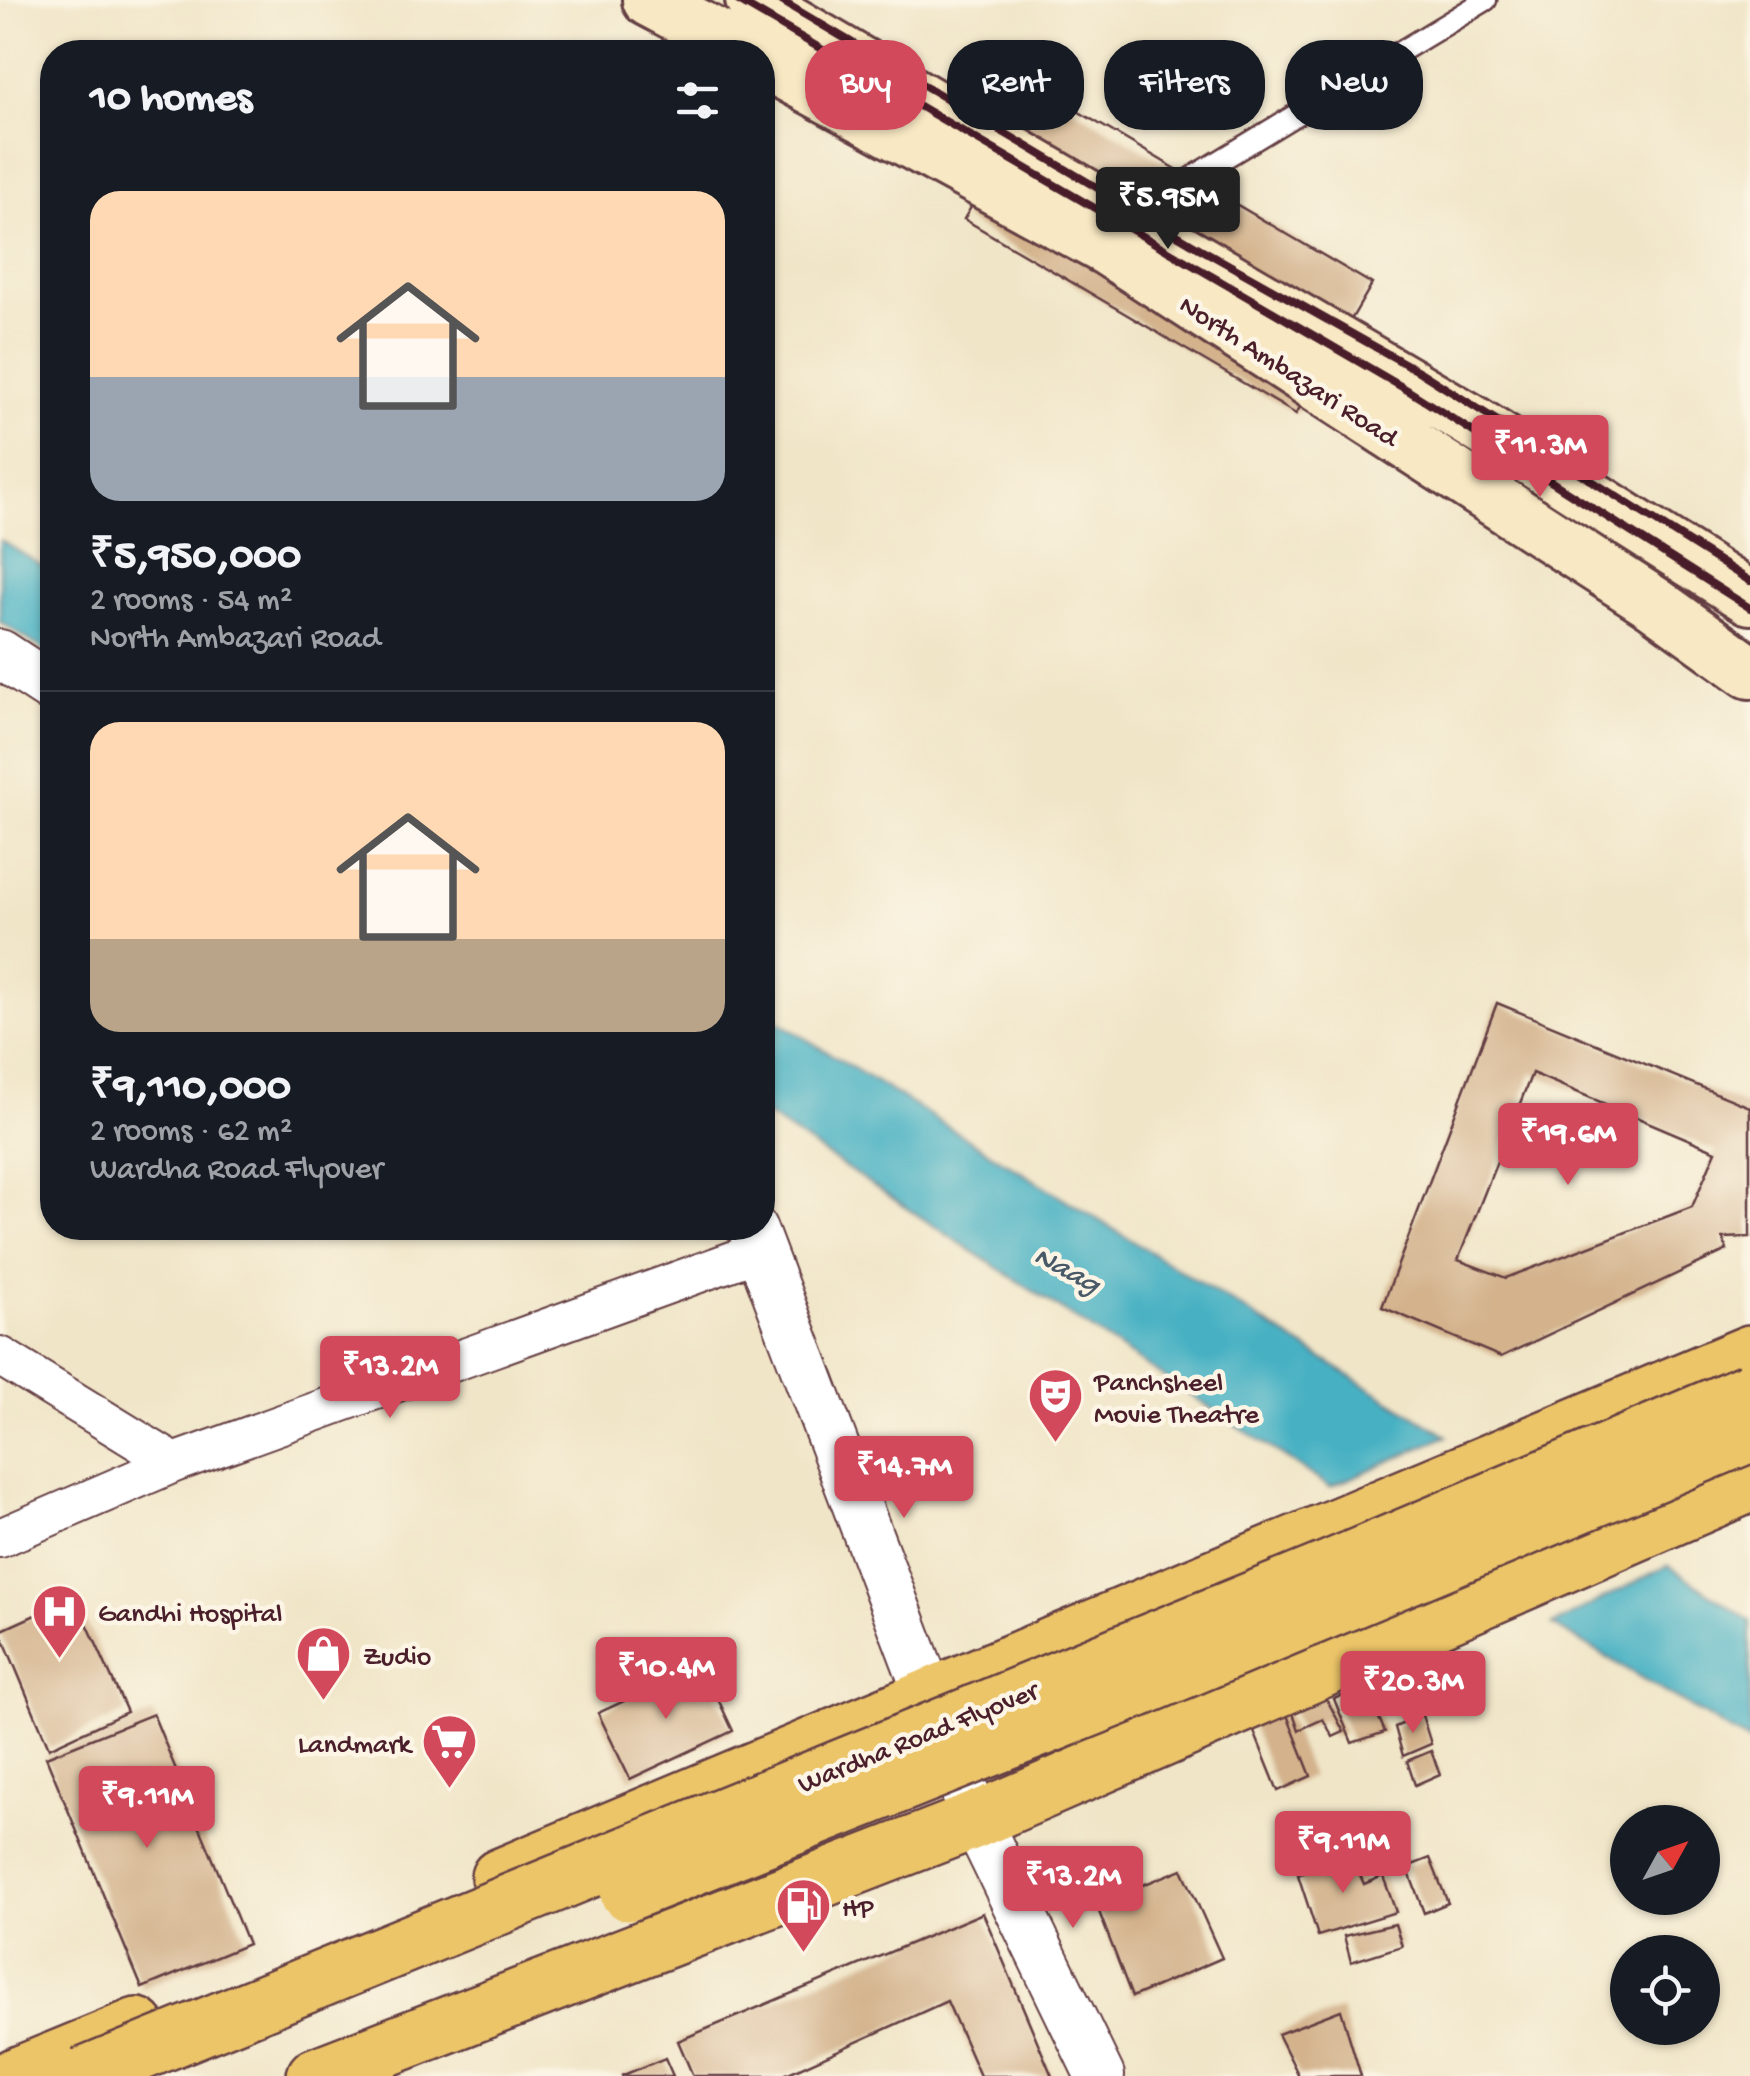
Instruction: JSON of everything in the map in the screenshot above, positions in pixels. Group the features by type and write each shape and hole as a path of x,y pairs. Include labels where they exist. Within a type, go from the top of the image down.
{"main road":[{"path":"649,0 724,40"},
{"name":"North Ambazari Road","path":"752,0 1591,494 1750,598"},
{"name":"North Ambazari Road","path":"775,67 1107,249 1654,603 1750,672"},
{"path":"1562,547 1591,494"},
{"path":"15,2076 1750,1354"},
{"name":"Wardha Road Flyover","path":"83,2076 1308,1578 1750,1391"},
{"name":"Wardha Road Flyover","path":"165,2076 1137,1690 1750,1434"},
{"path":"315,2076 976,1820 1750,1484"}],"street":[{"path":"0,654 40,680"},
{"path":"0,1538 174,1463 753,1240"},
{"path":"756,1240 976,1820 1100,2076"},
{"path":"0,1356 174,1463"}],"lane":[{"path":"1129,222 1198,174 1486,0"}],"water":[{"path":"0,540 40,565 40,647 0,622"},
{"name":"Naag","path":"775,1019 1447,1436 1330,1487 775,1121"},
{"path":"1668,1565 1750,1621 1750,1743 1553,1625"}],"building":[{"path":"1084,115 1372,284 1296,414 964,219 1016,130 1084,130"},
{"path":"1497,1003 1750,1107 1750,1237 1723,1238 1727,1250 1501,1357 1382,1307","holes":["1532,1073 1716,1151 1692,1207 1506,1278 1458,1260"]},
{"path":"75,1597 127,1712 49,1748 0,1631"},
{"path":"702,1665 733,1731 630,1779 598,1713"},
{"path":"1365,1686 1385,1732 1352,1743 1334,1699"},
{"path":"1325,1696 1344,1732 1333,1737 1323,1719 1299,1730 1292,1710"},
{"path":"1285,1710 1311,1776 1278,1791 1251,1724"},
{"path":"153,1714 248,1944 142,1988 46,1757"},
{"path":"1422,1715 1431,1744 1403,1756 1395,1727"},
{"path":"1431,1751 1440,1774 1415,1785 1407,1761"},
{"path":"1350,1852 1364,1884 1383,1876 1396,1912 1318,1936 1298,1875"},
{"path":"1430,1858 1448,1903 1424,1913 1407,1867"},
{"path":"1182,1869 1222,1958 1132,1997 1096,1904"},
{"path":"983,1913 1052,2076 980,2076 947,2001 782,2076 693,2076 678,2041"},
{"path":"1395,1924 1402,1946 1351,1962 1344,1936"},
{"path":"1341,2010 1361,2076 1299,2076 1278,2034"},
{"path":"665,2058 673,2076 621,2076"}],"railway":[{"path":"737,0 1409,391 1750,608"},
{"path":"780,0 1199,248 1420,372 1750,581"}],"place":[{"name":"Panchsheel Movie Theatre","path":"1055,1445"},
{"name":"Gandhi Hospital","path":"59,1660"},
{"name":"Zudio","path":"324,1703"},
{"name":"Landmark","path":"450,1791"},
{"name":"HP","path":"803,1955"}]}
